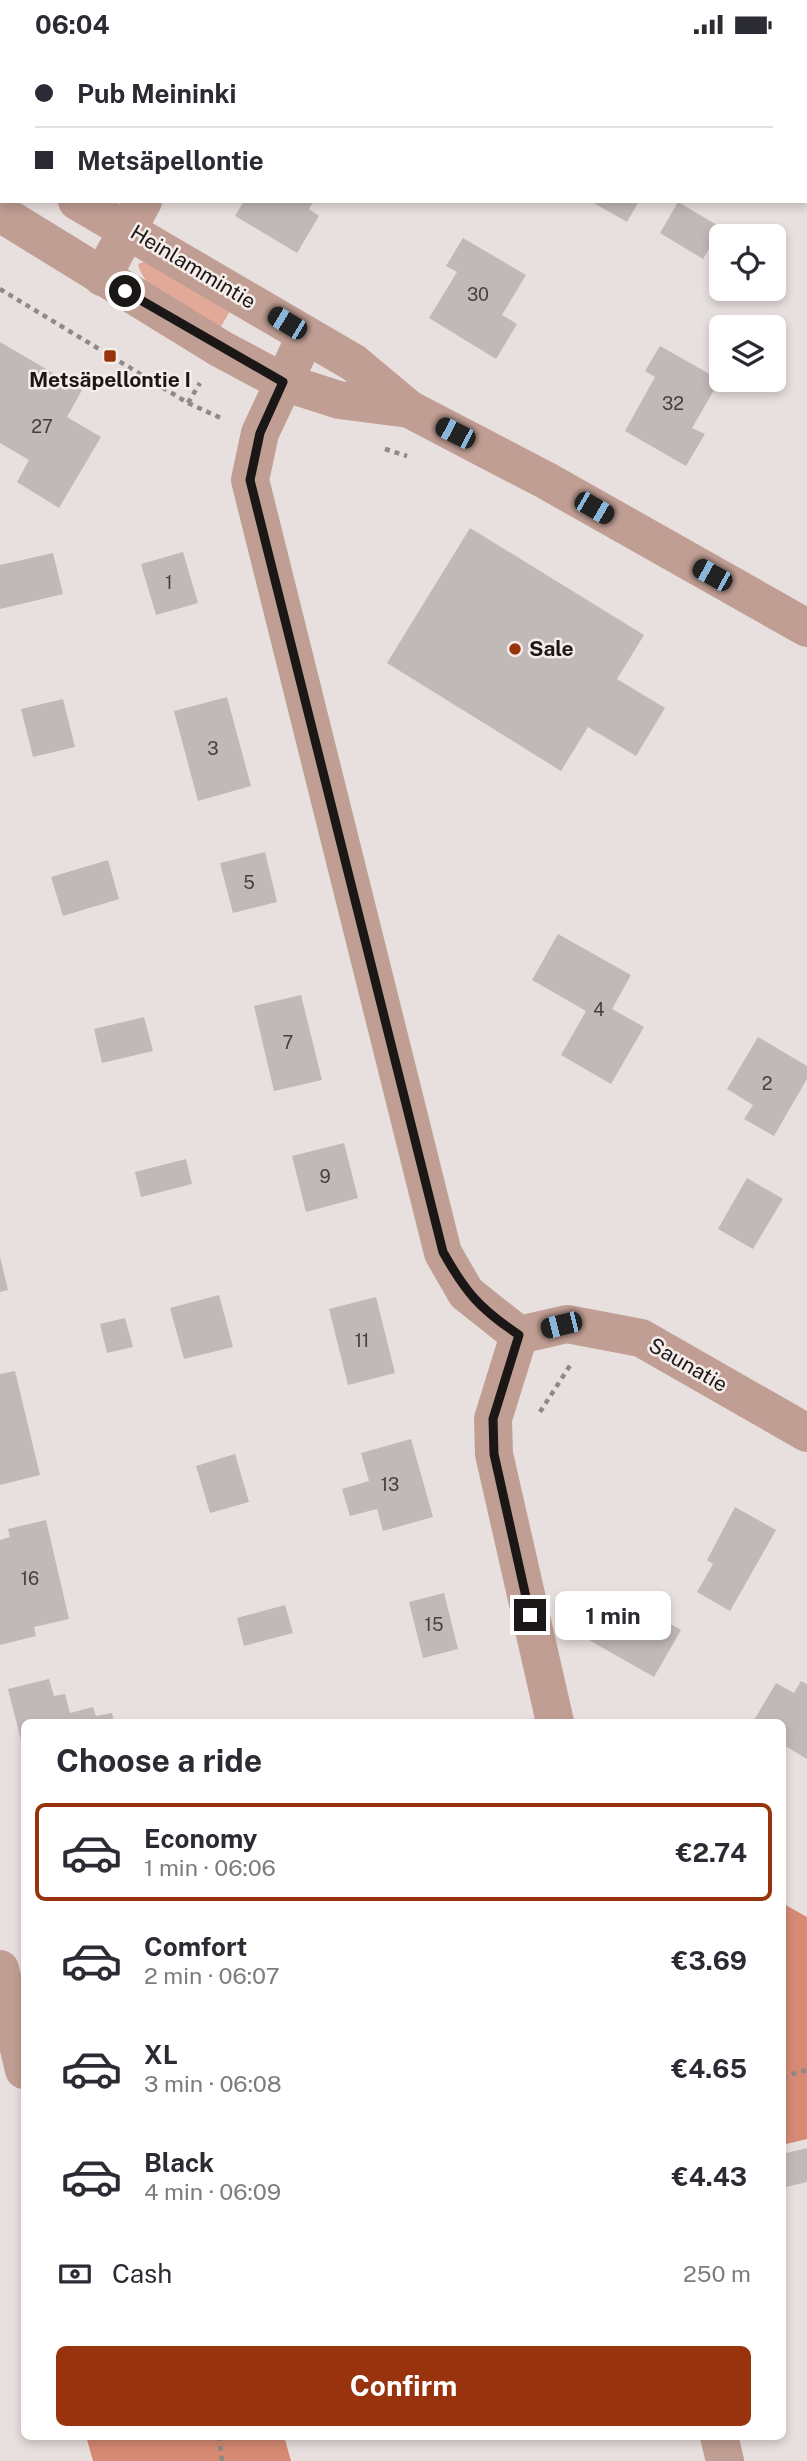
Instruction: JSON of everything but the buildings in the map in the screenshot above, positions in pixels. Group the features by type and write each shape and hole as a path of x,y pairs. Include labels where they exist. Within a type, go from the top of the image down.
{"street":[{"name":"Heinlammintie","path":"86,203 135,215 306,335 354,363 409,409 547,481 807,628"},
{"name":"Heinlammintie","path":"0,213 221,349 283,382 339,400 409,409"},
{"path":"102,277 135,215"},
{"path":"306,335 260,433 250,480 443,1252 466,1293 493,1318 519,1335 493,1419 494,1454 554,1719"},
{"name":"Saunatie","path":"519,1335 567,1324 641,1338 807,1433"},
{"path":"0,1969 21,2057"},
{"path":"720,2440 725,2461"}],"path":[{"path":"0,289 200,410 260,433"},
{"path":"379,447 418,460"},
{"path":"786,2076 807,2070"},
{"path":"219,2440 222,2461"}],"shaded area":[{"path":"146,261 230,311 216,335 171,304 149,284 138,264"},
{"path":"786,1905 807,1917 807,2139 786,2144"},
{"path":"87,2440 285,2440 291,2461 93,2461"}],"place":[{"name":"Metsäpellontie I","path":"110,356"},
{"name":"Sale","path":"515,649"}],"route":[{"path":"125,291 221,349 283,382 260,433 250,480 443,1252 466,1293 493,1318 519,1335 493,1419 494,1454 530,1615"}]}
